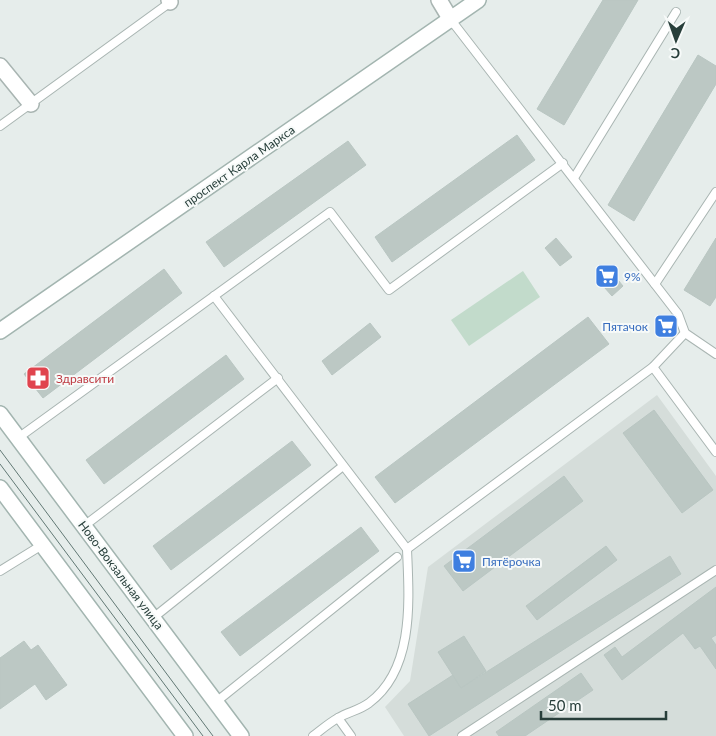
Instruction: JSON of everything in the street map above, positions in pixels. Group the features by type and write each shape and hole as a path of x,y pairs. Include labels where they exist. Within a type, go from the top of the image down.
{"main road":[{"path":"439,0 451,20"},
{"name":"проспект Карла Маркса","path":"0,332 478,0"},
{"path":"0,66 31,104"},
{"name":"Ново-Вокзальная улица","path":"0,414 241,736"},
{"path":"0,488 185,736"}],"lane":[{"path":"0,126 171,0"},
{"path":"574,178 676,12"},
{"path":"451,20 656,284 678,314 685,334 716,354"},
{"path":"18,438 330,212 389,290 563,163"},
{"path":"656,284 716,192"},
{"path":"214,296 407,549 409,592 403,650 390,680 369,703 338,718 313,736"},
{"path":"407,549 653,367 685,334"},
{"path":"653,367 716,452"},
{"path":"84,526 278,378"},
{"path":"153,618 343,466"},
{"path":"0,571 42,545"},
{"path":"216,702 397,557"},
{"path":"462,736 716,570"},
{"path":"338,718 351,736"}],"shaded area":[{"path":"657,395 716,476 716,736 404,736 385,707 410,681 428,567"}],"green space":[{"path":"523,271 540,297 469,346 451,320"}],"building":[{"path":"603,0 638,0 564,125 537,109"},
{"path":"698,55 716,66 716,84 634,221 608,205"},
{"path":"517,135 535,160 392,262 375,237"},
{"path":"348,141 366,165 224,267 206,242"},
{"path":"556,238 572,257 560,266 545,248"},
{"path":"716,238 716,297 710,306 684,290"},
{"path":"608,268 623,286 612,296 596,278"},
{"path":"164,269 182,293 43,398 24,374"},
{"path":"588,317 609,344 395,503 375,477"},
{"path":"370,323 381,337 332,375 322,361"},
{"path":"226,355 244,379 104,484 86,460"},
{"path":"654,410 713,490 682,513 623,433"},
{"path":"292,441 311,465 171,570 153,546"},
{"path":"564,476 583,501 463,591 444,566"},
{"path":"361,527 379,551 240,656 221,632"},
{"path":"606,546 617,560 537,620 526,606"},
{"path":"670,556 681,574 429,736 408,704 453,675 461,688"},
{"path":"716,587 716,635 711,638 716,645 716,669 700,646 695,649 683,633 622,680 604,655 615,647 622,657"},
{"path":"464,636 486,671 461,688 438,652"},
{"path":"24,641 31,650 38,645 67,685 46,700 35,684 0,709 0,658"},
{"path":"581,673 593,690 525,736 499,736 496,732"}],"tram line":[{"path":"0,450 213,736"},
{"path":"0,464 203,736"}],"place":[{"name":"9%","path":"607,276"},
{"name":"Пятачок","path":"666,326"},
{"name":"Здравсити","path":"38,378"},
{"name":"Пятёрочка","path":"464,561"}]}
